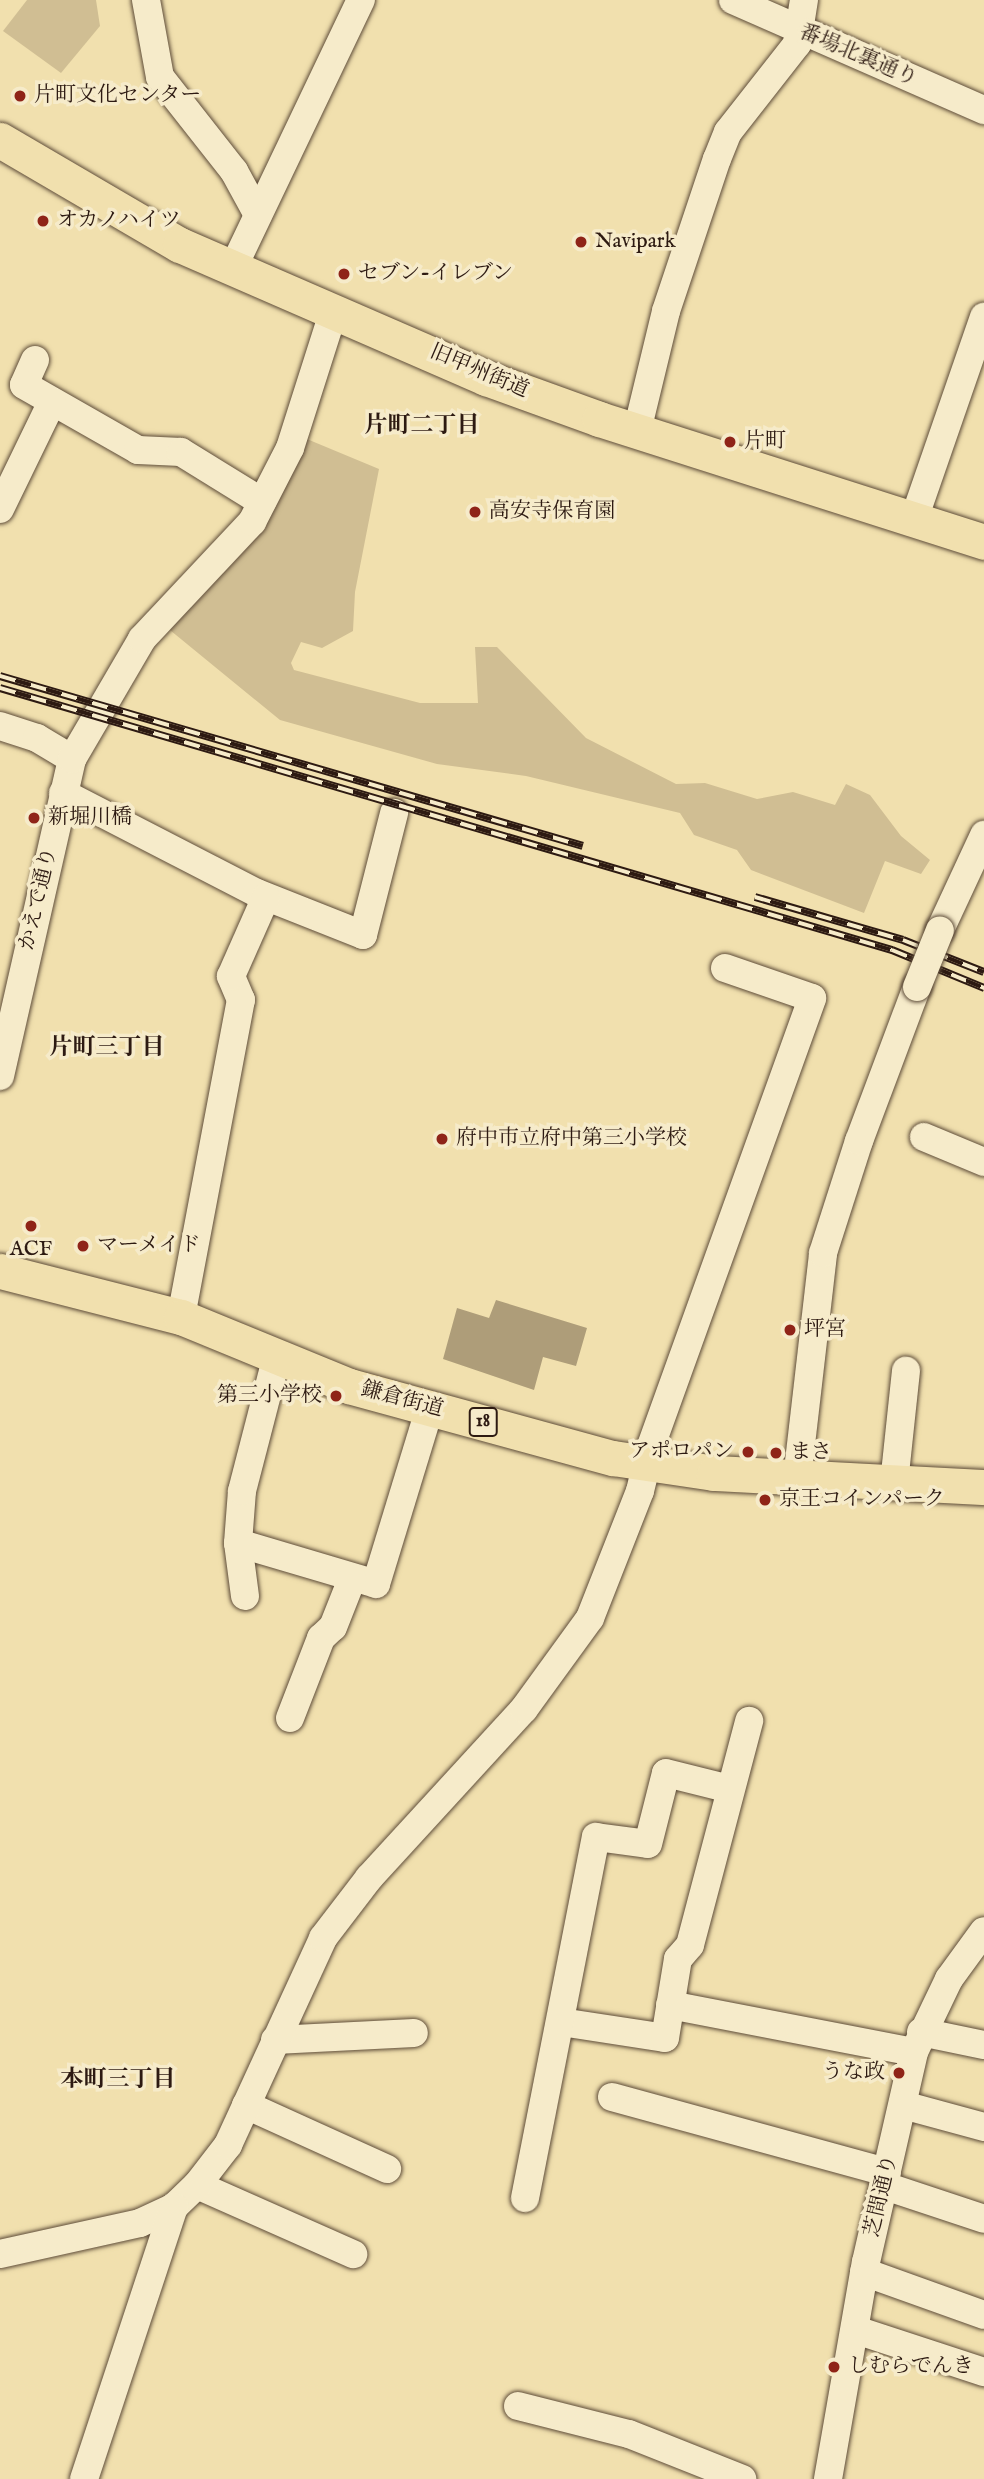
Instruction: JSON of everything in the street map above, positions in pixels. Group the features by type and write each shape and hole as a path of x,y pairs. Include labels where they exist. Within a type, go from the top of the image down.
{"main road":[{"name":"旧甲州街道","path":"0,140 164,237 486,378 637,431 984,542"},
{"name":"鎌倉街道","path":"0,1271 181,1317 339,1382 647,1464 797,1479 984,1487"}],"street":[{"path":"146,0 160,77 234,171 258,215"},
{"path":"233,268 360,0"},
{"name":"番場北裏通り","path":"733,0 984,110"},
{"path":"637,431 666,311 724,141 797,44 804,0"},
{"name":"かえで通り","path":"0,1076 62,793 72,759 142,639 242,534 262,502 290,448 334,310"},
{"path":"914,519 975,377 984,317"},
{"path":"35,359 24,384 52,402 138,450 181,452 262,502"},
{"path":"0,509 52,402"},
{"path":"0,726 37,738 72,759"},
{"path":"62,793 266,897 363,935 394,813"},
{"path":"797,1479 823,1253 859,1140 917,987 984,835"},
{"path":"181,1317 241,1000 231,976 266,897"},
{"path":"0,2254 140,2223 174,2207 197,2185 228,2145 323,1938 369,1878 470,1770 575,1643 630,1519 812,998 725,968"},
{"path":"924,1137 984,1162"},
{"path":"245,1596 238,1543 250,1448 277,1356"},
{"path":"894,1483 906,1371"},
{"path":"238,1543 376,1584 430,1407"},
{"path":"290,1718 321,1638 333,1627 352,1579"},
{"path":"561,2022 664,2038 678,1959 690,1945 748,1721"},
{"path":"525,2198 596,1837 648,1844 666,1773 730,1788"},
{"name":"芝間通り","path":"828,2479 864,2272 918,2042 949,1979 984,1931"},
{"path":"670,2005 918,2042 984,2045"},
{"path":"275,2040 414,2033"},
{"path":"612,2097 886,2179 984,2219"},
{"path":"246,2105 387,2169"},
{"path":"903,2105 984,2127"},
{"path":"197,2185 353,2254"},
{"path":"84,2479 174,2207"},
{"path":"864,2272 984,2315"},
{"path":"856,2330 984,2372"},
{"path":"518,2406 629,2434 742,2479"}],"shaded area":[{"path":"27,0 96,0 100,26 61,73 3,31"},
{"path":"302,437 379,469 355,592 353,631 322,648 301,642 291,663 294,670 420,703 478,703 475,647 497,647 586,738 676,784 705,783 757,799 793,792 835,805 846,784 870,795 901,836 930,860 921,874 885,861 864,913 751,870 737,850 694,835 680,813 526,776 437,764 280,720 165,626"},
{"path":"496,1300 587,1328 576,1366 543,1357 534,1390 443,1359 457,1308 489,1318"}],"railway":[{"path":"0,676 583,846"},
{"path":"0,688 892,950 984,988"},
{"path":"755,897 903,940 984,972"}],"place":[{"name":"片町文化センター","path":"20,96"},
{"name":"オカノハイツ","path":"43,221"},
{"name":"Navipark","path":"581,242"},
{"name":"セブン-イレブン","path":"344,274"},
{"name":"片町","path":"730,442"},
{"name":"高安寺保育園","path":"475,512"},
{"name":"新堀川橋","path":"34,818"},
{"name":"府中市立府中第三小学校","path":"442,1139"},
{"name":"ACF","path":"31,1226"},
{"name":"マーメイド","path":"83,1246"},
{"name":"坪宮","path":"790,1330"},
{"name":"第三小学校","path":"336,1396"},
{"name":"アポロパン","path":"748,1452"},
{"name":"まさ","path":"776,1453"},
{"name":"京王コインパーク","path":"765,1500"},
{"name":"うな政","path":"899,2073"},
{"name":"しむらでんき","path":"834,2367"}],"district":[{"name":"片町二丁目","path":"422,426"},
{"name":"片町三丁目","path":"107,1048"},
{"name":"本町三丁目","path":"118,2080"}]}
